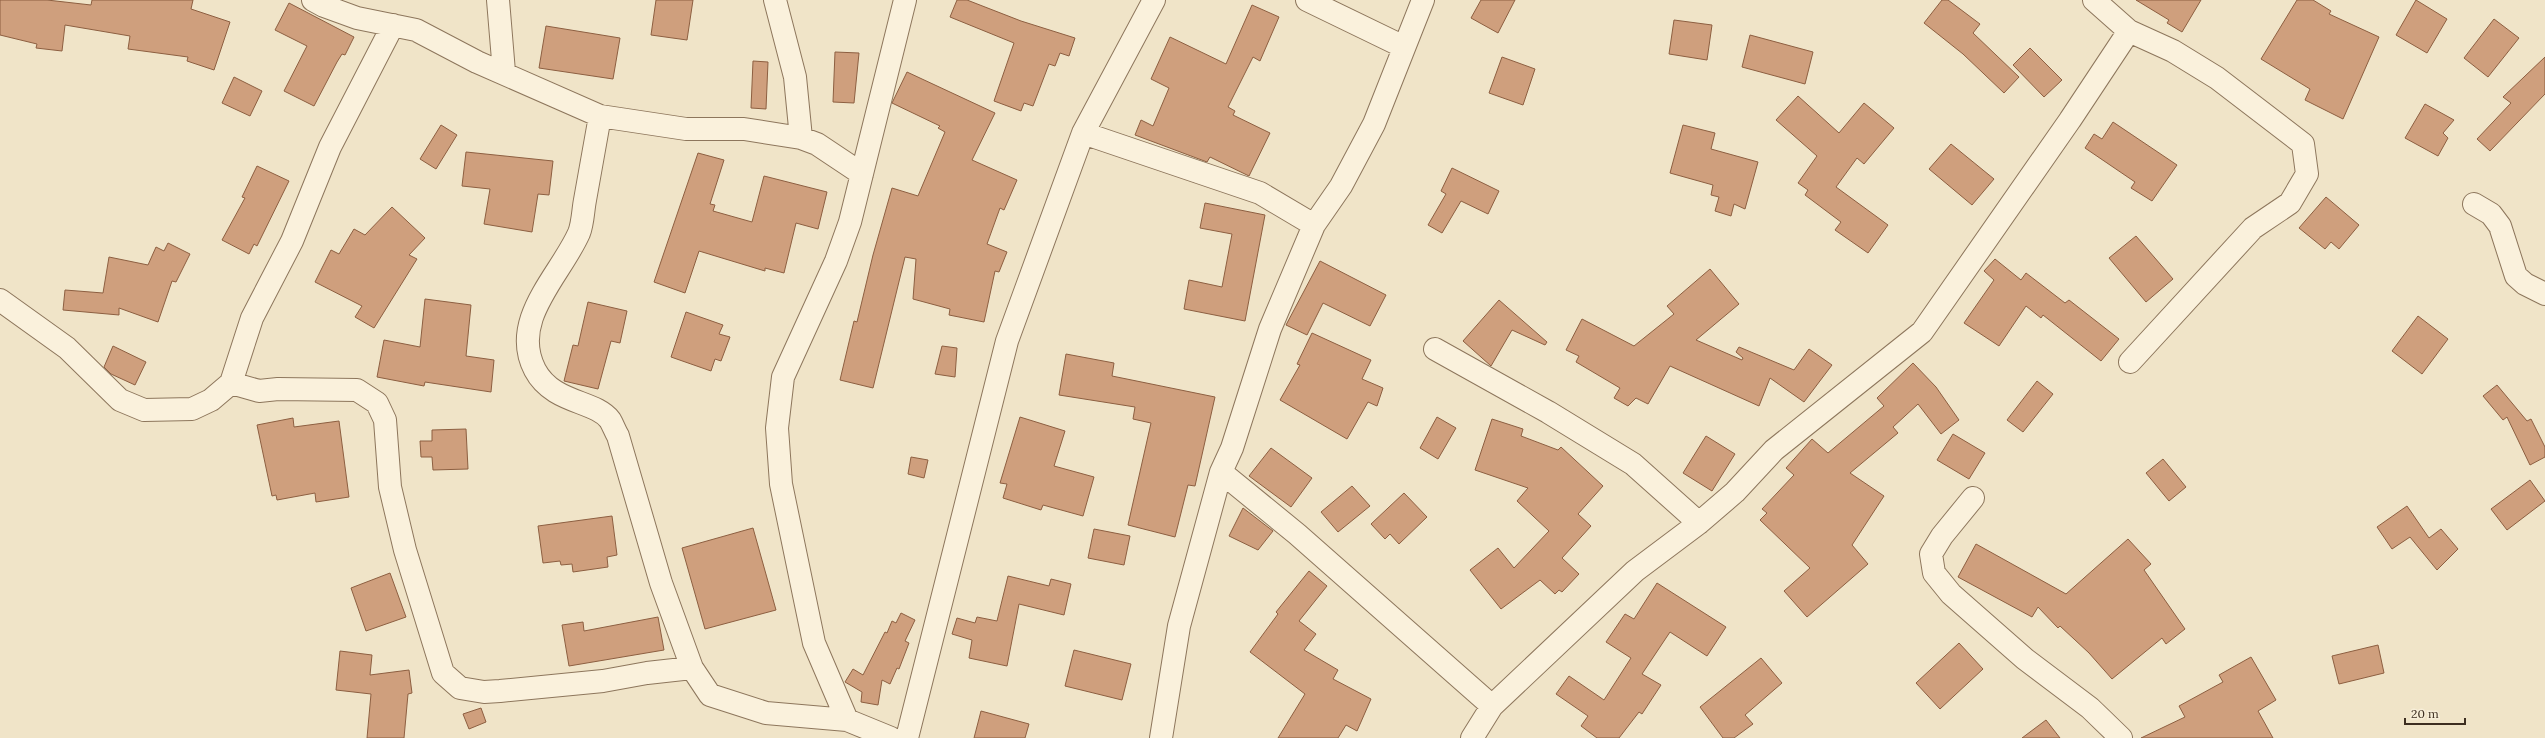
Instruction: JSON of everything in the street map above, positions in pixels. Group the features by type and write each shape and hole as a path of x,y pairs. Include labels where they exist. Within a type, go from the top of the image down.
{"street":[{"path":"313,0 357,18 416,30 477,62 504,72 536,89 600,116 686,129 744,129 801,138 817,144 862,174"},
{"path":"498,0 504,72"},
{"path":"775,0 795,77 801,138"},
{"path":"847,720 814,643 781,484 777,428 783,377 836,261 862,174 904,0"},
{"path":"907,738 1007,341 1083,133 1154,0"},
{"path":"1307,0 1404,47"},
{"path":"1161,738 1179,626 1221,472 1232,448 1270,329 1314,225 1341,186 1374,124 1423,0"},
{"path":"2094,0 2129,31 2173,50 2217,78 2303,144 2307,174 2290,203 2254,228 2167,320 2130,362"},
{"path":"0,300 67,348 120,400 144,410 192,409 212,400 231,383 252,318 292,241 330,147 393,25"},
{"path":"1472,738 1492,706 1635,571 1699,523 1735,492 1774,450 1922,332 2070,120 2129,31"},
{"path":"600,116 579,232 549,282 528,326 527,349 543,383 568,400 593,409 609,419 618,436 661,583 692,668 710,695 766,713 847,720 891,738"},
{"path":"1083,133 1260,193 1314,225"},
{"path":"2474,204 2491,214 2500,226 2516,276 2525,284 2545,294"},
{"path":"1435,349 1548,412 1633,464 1699,523"},
{"path":"231,383 260,391 278,389 357,390 376,403 385,420 390,487 405,550 443,673 460,688 484,692 500,691 603,681 647,673 692,668"},
{"path":"1221,472 1297,534 1492,706"},
{"path":"1973,498 1942,536 1931,554 1934,573 1951,594 2025,659 2090,708 2121,738"}],"building":[{"path":"0,0 47,0 91,5 92,0 193,0 191,9 230,22 214,70 187,61 188,57 128,49 130,36 65,25 62,51 36,48 37,44 0,35"},
{"path":"656,0 693,0 687,40 651,35"},
{"path":"957,0 967,0 1021,21 1075,38 1069,56 1060,53 1055,66 1049,64 1033,106 1024,103 1021,111 994,101 1014,43 950,17"},
{"path":"1481,0 1515,0 1498,33 1471,18"},
{"path":"1942,0 1948,0 1980,24 1973,33 2019,77 2004,93 1963,54 1924,23"},
{"path":"2136,0 2201,0 2182,32 2167,23 2169,20"},
{"path":"2297,0 2313,0 2331,11 2329,14 2379,37 2343,119 2305,100 2310,89 2261,59"},
{"path":"2416,0 2447,19 2427,53 2396,35"},
{"path":"289,3 354,37 345,55 342,54 337,62 314,106 284,91 307,46 275,30"},
{"path":"1252,5 1279,17 1260,61 1253,57 1228,107 1235,111 1233,115 1270,133 1249,176 1210,157 1207,162 1135,135 1141,120 1153,126 1169,88 1151,79 1170,37 1226,64"},
{"path":"2494,19 2519,38 2488,77 2464,58"},
{"path":"1674,20 1712,25 1707,60 1669,54"},
{"path":"546,26 620,38 613,79 539,68"},
{"path":"1750,35 1813,52 1805,84 1742,67"},
{"path":"2030,48 2062,80 2044,97 2013,65"},
{"path":"835,52 859,53 854,103 833,102"},
{"path":"1502,57 1535,69 1523,105 1489,93"},
{"path":"2545,57 2545,94 2490,151 2477,139 2511,103 2503,97"},
{"path":"753,61 768,62 766,109 751,108"},
{"path":"907,72 995,113 972,160 1017,180 1004,210 1000,208 987,244 1007,252 999,272 995,271 984,322 949,315 950,309 913,299 916,259 905,257 873,388 840,380 854,321 857,322 873,255 892,188 918,196 945,132 938,128 940,126 892,103"},
{"path":"234,77 262,91 250,116 222,103"},
{"path":"1798,96 1839,133 1864,103 1894,128 1864,164 1857,158 1836,187 1888,225 1868,253 1835,230 1841,222 1805,195 1808,190 1798,183 1817,156 1776,120"},
{"path":"2425,104 2454,120 2443,133 2448,138 2438,156 2405,138"},
{"path":"2113,122 2177,165 2152,201 2131,188 2135,182 2085,148 2094,134 2102,139"},
{"path":"441,125 457,135 436,169 420,159"},
{"path":"1683,125 1715,133 1711,149 1758,162 1745,209 1734,204 1731,216 1715,211 1719,197 1711,195 1713,185 1670,173"},
{"path":"1951,144 1994,179 1972,205 1929,169"},
{"path":"466,152 553,161 549,195 538,194 532,232 484,224 490,189 462,186"},
{"path":"698,153 724,160 710,204 715,205 713,211 752,222 764,176 827,192 818,229 796,223 784,273 765,268 765,271 699,251 685,293 654,282"},
{"path":"257,166 289,181 257,246 254,244 249,254 222,240 245,198 242,197"},
{"path":"1452,168 1499,191 1488,214 1461,201 1442,233 1428,225 1446,194 1441,191"},
{"path":"2326,197 2359,225 2339,249 2331,242 2325,249 2299,228"},
{"path":"1205,203 1265,215 1245,321 1184,309 1189,280 1222,287 1232,234 1200,228"},
{"path":"392,207 425,238 409,255 417,259 374,328 355,317 362,306 315,282 331,250 339,254 354,229 365,235"},
{"path":"2136,236 2173,279 2146,302 2109,258"},
{"path":"168,243 190,254 176,282 172,281 158,322 119,308 119,315 63,310 65,290 103,293 109,257 148,265 156,247 164,251"},
{"path":"1995,259 2021,280 2026,273 2065,303 2069,300 2119,339 2101,361 2043,315 2041,318 2026,306 1999,346 1964,323 1994,280 1984,271"},
{"path":"1320,261 1386,295 1370,326 1323,303 1307,335 1286,325"},
{"path":"1710,269 1739,304 1696,340 1742,360 1743,358 1736,352 1739,347 1794,370 1809,349 1832,365 1804,402 1770,378 1759,406 1670,366 1648,404 1636,398 1628,406 1614,398 1620,388 1576,362 1579,356 1566,350 1582,319 1634,346 1674,314 1667,306"},
{"path":"425,299 471,305 466,356 494,360 491,392 425,382 424,386 377,377 384,340 420,347"},
{"path":"1499,300 1547,342 1545,345 1512,330 1491,366 1463,341"},
{"path":"588,302 627,311 620,343 611,341 598,389 564,381 573,345 578,346"},
{"path":"686,312 723,325 719,334 730,337 721,361 715,359 711,371 671,357"},
{"path":"2418,316 2448,339 2422,374 2392,351"},
{"path":"1312,333 1371,360 1362,379 1383,388 1377,406 1368,402 1347,439 1280,400 1300,365 1297,364"},
{"path":"113,346 146,362 135,385 111,374 104,367"},
{"path":"942,346 957,348 955,377 935,374"},
{"path":"1066,354 1114,363 1112,376 1215,397 1195,486 1188,485 1175,537 1128,525 1151,423 1133,419 1135,407 1059,395"},
{"path":"1913,363 1936,387 1959,420 1941,434 1918,404 1893,427 1898,433 1850,473 1884,496 1852,545 1868,564 1807,617 1784,591 1810,568 1760,520 1767,513 1762,509 1794,475 1786,468 1812,439 1828,453 1884,406 1877,398"},
{"path":"2037,381 2053,394 2023,432 2007,420"},
{"path":"2497,385 2527,421 2531,419 2545,447 2545,457 2530,465 2507,417 2503,420 2483,396"},
{"path":"1020,417 1065,431 1054,466 1094,477 1083,516 1043,505 1041,510 1003,498 1007,484 1000,483"},
{"path":"1437,417 1456,428 1438,459 1420,448"},
{"path":"293,418 294,427 339,421 349,497 316,502 315,493 277,500 276,495 272,496 257,425"},
{"path":"1492,419 1523,429 1521,436 1558,450 1561,447 1603,486 1578,514 1591,526 1562,558 1579,574 1562,592 1559,590 1555,594 1540,580 1501,609 1470,570 1498,548 1514,568 1549,531 1517,501 1528,488 1475,470"},
{"path":"466,429 468,469 433,470 432,457 421,457 420,441 432,441 432,430"},
{"path":"1953,434 1985,453 1969,479 1937,460"},
{"path":"1706,436 1735,454 1712,491 1683,473"},
{"path":"1271,448 1312,478 1291,507 1249,476"},
{"path":"911,457 928,460 924,478 908,474"},
{"path":"2163,459 2186,487 2169,501 2146,473"},
{"path":"2530,480 2545,501 2507,530 2491,509"},
{"path":"1352,486 1370,506 1338,532 1321,512"},
{"path":"1404,493 1427,517 1399,544 1390,534 1385,539 1371,524"},
{"path":"2407,506 2429,538 2441,529 2458,549 2437,570 2410,537 2392,549 2377,527"},
{"path":"1243,508 1273,531 1258,550 1229,536"},
{"path":"612,516 617,555 607,557 608,567 573,572 572,564 561,565 560,561 543,563 538,526"},
{"path":"753,528 776,610 705,629 682,548"},
{"path":"1094,529 1130,536 1124,565 1088,558"},
{"path":"2128,539 2151,564 2144,570 2185,629 2166,644 2162,638 2112,679 2089,653 2060,626 2058,628 2038,607 2032,617 1958,577 1976,544 2066,594"},
{"path":"1309,571 1327,586 1299,621 1316,634 1304,650 1338,670 1333,679 1371,699 1357,731 1346,725 1338,738 1278,738 1305,694 1250,652 1278,614 1276,612"},
{"path":"390,573 406,617 366,631 351,588"},
{"path":"1008,576 1049,586 1051,579 1071,584 1064,615 1019,604 1007,666 969,658 972,640 952,634 957,618 975,623 977,617 997,621"},
{"path":"1657,583 1726,627 1707,656 1670,632 1642,674 1661,685 1642,714 1639,712 1619,738 1597,738 1581,726 1588,716 1556,694 1569,676 1604,700 1631,658 1606,642 1625,614 1634,619"},
{"path":"901,613 915,620 905,641 909,643 899,669 897,668 890,684 882,680 878,705 861,702 862,692 845,682 853,669 863,675 885,632 887,633 892,621 896,623"},
{"path":"658,617 664,650 569,666 562,625 583,622 584,631"},
{"path":"1959,643 1983,669 1940,709 1916,683"},
{"path":"2378,645 2384,673 2339,684 2332,656"},
{"path":"1074,650 1131,664 1122,700 1065,686"},
{"path":"340,651 372,655 370,675 409,670 412,693 408,694 404,738 367,738 371,694 336,690"},
{"path":"2251,657 2276,700 2258,711 2273,738 2141,738 2185,717 2179,706 2223,682 2219,675"},
{"path":"1761,658 1782,683 1745,715 1753,724 1734,738 1723,738 1700,707"},
{"path":"481,708 486,722 469,729 463,714"},
{"path":"981,711 1029,724 1025,738 974,738"},
{"path":"2046,720 2060,738 2022,738"}]}
